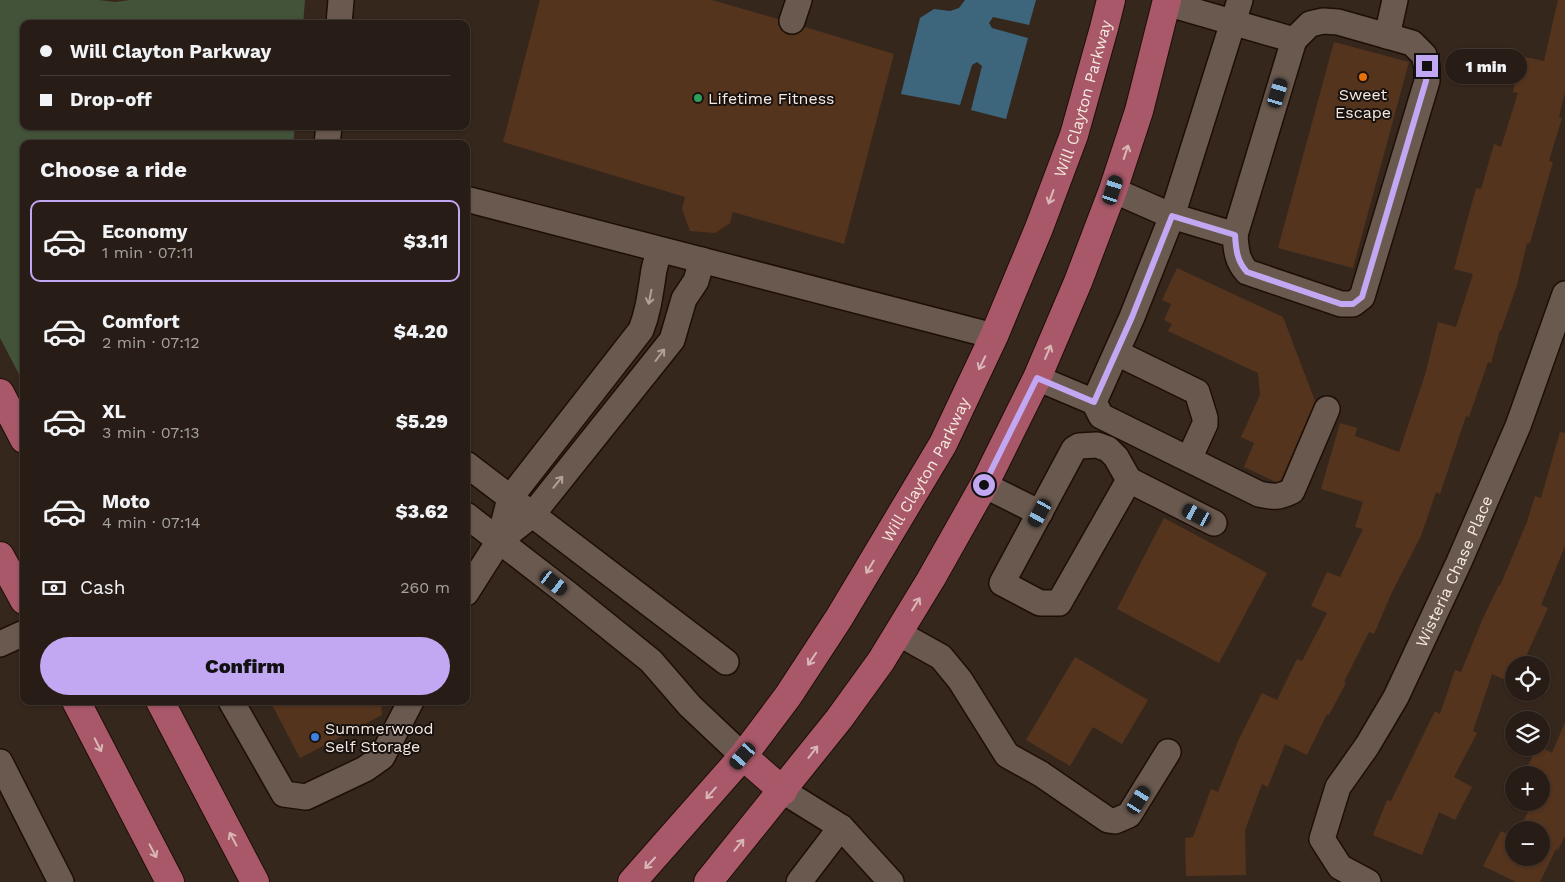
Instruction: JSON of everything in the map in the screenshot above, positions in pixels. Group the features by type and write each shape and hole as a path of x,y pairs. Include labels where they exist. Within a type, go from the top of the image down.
{"main road":[{"name":"Will Clayton Parkway","path":"632,882 743,756 788,696 834,626 943,444 994,336 1039,228 1074,135 1111,0"},
{"path":"708,882 783,791 839,719 881,660 931,579 984,485 1037,378 1078,282 1113,190 1139,111 1167,1"},
{"path":"0,393 20,431"},
{"path":"0,556 20,593"},
{"path":"78,705 170,882"},
{"path":"162,705 255,882"},
{"path":"743,756 783,791"}],"street":[{"path":"339,20 341,0"},
{"path":"1387,36 1395,0"},
{"path":"1167,1 1237,11 1294,40"},
{"path":"1094,402 1117,352 1172,216 1237,11"},
{"path":"1323,21 1338,22 1387,36 1412,43 1424,55 1427,66 1426,81 1362,297 1353,304 1341,304 1247,272 1240,264 1236,250 1235,235 1294,40 1310,24 1323,21"},
{"path":"1113,190 1172,216 1235,235"},
{"path":"470,200 994,336"},
{"path":"499,540 510,498 641,330 647,314 653,275 660,250"},
{"path":"470,583 499,540 532,514 672,340 684,299 696,280 702,260"},
{"name":"Wisteria Chase Place","path":"1368,882 1340,867 1322,839 1338,786 1367,746 1396,697 1462,555 1518,426 1565,294"},
{"path":"1117,352 1197,392 1206,418 1189,459"},
{"path":"1037,378 1094,402 1101,416 1259,494 1271,497 1281,497 1292,491 1327,409"},
{"path":"1129,480 1059,603 1040,603 1002,583 1074,449 1079,446 1097,445 1108,449 1116,457 1129,480 1214,524"},
{"path":"470,467 726,662"},
{"path":"984,485 1040,513"},
{"path":"470,518 651,661 690,706 743,756"},
{"path":"898,633 941,657 960,680 1007,755 1041,774 1108,820 1115,821 1129,815 1168,752"},
{"path":"0,644 20,635"},
{"path":"233,705 284,794 306,797 365,769 382,757 409,705"},
{"path":"0,762 61,882"},
{"path":"783,791 842,826 891,882"},
{"path":"799,882 842,826"}],"green space":[{"path":"0,0 99,0 115,2 130,0 305,0 303,20 20,20 20,130 295,130 293,140 20,140 20,376 0,338"}],"water":[{"path":"965,0 1036,0 1029,25 993,17 989,23 992,28 1028,38 1006,119 971,110 982,66 977,62 972,65 960,105 901,94 920,18 934,9 950,11 959,8"}],"building":[{"name":"Lifetime Fitness","path":"540,0 712,0 778,19 781,30 788,35 795,35 805,27 894,54 844,244 733,212 730,223 715,233 690,231 682,209 685,197 503,142"},
{"path":"1558,0 1565,0 1565,92 1559,117 1562,118 1549,161 1553,162 1530,243 1527,243 1517,285 1500,330 1491,363 1488,362 1469,417 1466,416 1440,494 1436,492 1421,536 1392,592 1374,634 1369,632 1344,682 1346,683 1329,715 1327,714 1307,755 1285,744 1268,787 1262,784 1245,830 1246,875 1186,876 1185,838 1193,837 1211,789 1218,792 1239,739 1262,693 1277,700 1297,659 1302,661 1327,613 1311,606 1327,572 1340,577 1363,529 1355,527 1363,502 1321,489 1340,423 1357,428 1355,436 1399,452 1425,375 1438,322 1456,327 1473,274 1454,269 1476,188 1481,189 1494,144 1501,147 1518,93 1513,92 1521,56 1544,61"},
{"path":"1334,42 1409,62 1353,268 1278,248"},
{"path":"1177,268 1283,317 1315,401 1281,480 1276,482 1244,467 1254,443 1241,437 1260,395 1258,373 1168,331 1172,324 1164,320 1171,304 1162,300"},
{"path":"1560,432 1565,433 1565,546 1541,605 1548,608 1526,656 1505,656 1505,680 1492,674 1473,731 1477,733 1454,777 1472,787 1455,820 1439,812 1422,855 1373,835 1387,800 1391,801 1435,711 1440,714 1455,670 1461,672 1483,618 1500,586 1527,522 1535,496 1541,498"},
{"path":"1164,518 1267,573 1219,663 1117,609"},
{"path":"1075,657 1148,700 1122,744 1093,727 1070,766 1026,740"},
{"name":"Summerwood Self Storage","path":"272,705 381,705 382,715 300,758"},
{"path":"1565,722 1565,836 1550,861 1550,821 1524,821 1528,811 1550,811 1550,766 1528,766 1533,756 1550,756 1550,752 1552,753"},
{"path":"1501,831 1505,833 1505,866 1548,866 1540,882 1516,882 1483,866"}],"place":[{"name":"Sweet Escape","path":"1363,77"},
{"name":"Lifetime Fitness","path":"698,98"},
{"name":"Summerwood Self Storage","path":"315,737"}],"route":[{"path":"984,485 1037,378 1094,402 1132,317 1172,216 1235,235 1236,250 1240,264 1247,272 1341,304 1353,304 1362,297 1426,81 1427,66"}]}
